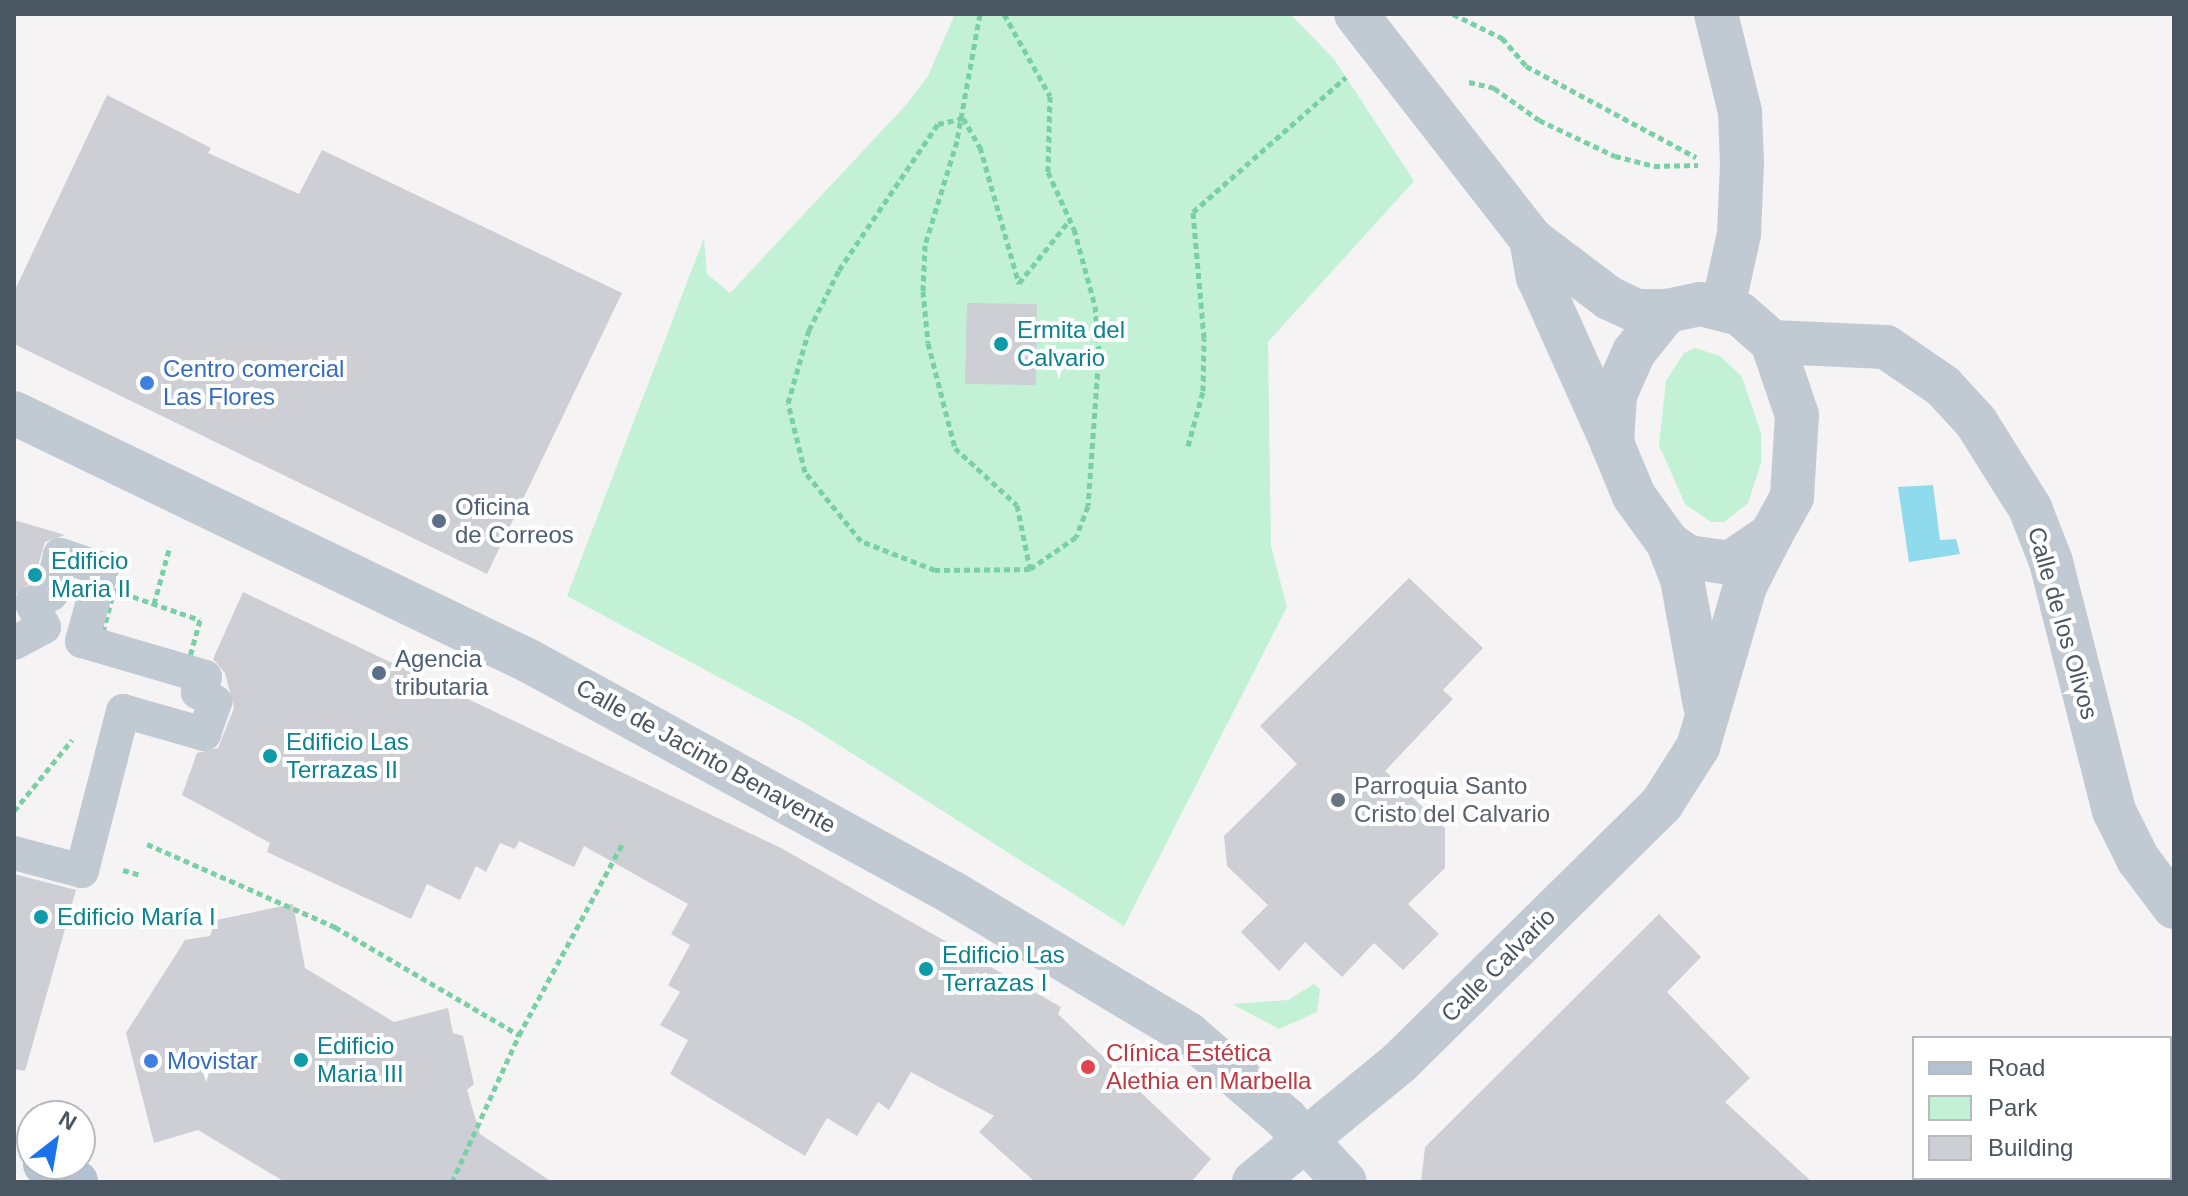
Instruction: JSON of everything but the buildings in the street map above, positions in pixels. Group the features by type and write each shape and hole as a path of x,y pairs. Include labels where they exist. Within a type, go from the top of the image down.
{"street":[{"path":"1356,14 1531,239 1609,298 1637,311 1723,307 1772,342 1792,388 1800,444 1792,497 1771,535 1730,563 1688,557 1668,543"},
{"path":"1716,14 1740,112 1742,163 1739,234 1723,307"},
{"path":"1531,239 1538,277 1634,496 1668,543 1682,579 1707,719"},
{"path":"1612,443 1611,414 1622,377 1667,311"},
{"name":"Calle de los Olivos","path":"1772,342 1886,347 1943,386 1976,422 2030,508 2051,562 2114,811 2138,859 2174,907"},
{"name":"Calle de Jacinto Benavente","path":"14,413 529,661 924,877 1188,1034 1306,1141 1345,1182"},
{"name":"Calle Calvario","path":"1254,1182 1399,1063 1635,833 1683,776 1707,719 1745,586 1771,535"},
{"path":"14,643 44,627 32,603 51,594 60,555 102,569 82,641 205,677 198,692 215,702 204,734 123,711 82,871 14,853"}],"path":[{"path":"980,14 963,118 925,245 928,343 955,448 1017,505 1030,569"},
{"path":"963,118 938,124 839,270 796,366 788,403 792,436 821,496 861,541 935,570 1030,569 1076,537 1088,506 1099,353 1087,266 1069,221 1053,195 1045,157 1050,96 1004,14"},
{"path":"1453,14 1502,38 1526,66 1707,163 1682,169 1615,156 1539,120 1494,88 1455,83"},
{"path":"1188,446 1204,364 1193,212 1356,68"},
{"path":"963,118 980,147 1019,284 1069,221"},
{"path":"154,604 170,546"},
{"path":"114,590 200,620"},
{"path":"452,1182 519,1035 623,843"},
{"path":"147,844 335,927 519,1035"}],"green space":[{"path":"955,14 1290,14 1334,59 1414,181 1268,342 1271,546 1287,607 1124,926 801,721 567,596 704,238 707,274 730,293 906,105 928,76"},
{"path":"1695,348 1720,356 1742,377 1761,433 1761,463 1748,503 1724,522 1711,522 1685,504 1659,445 1666,381 1684,353"},
{"path":"1314,984 1320,989 1317,1012 1279,1029 1232,1004 1288,1000"}],"water":[{"path":"1933,485 1940,540 1956,539 1960,554 1909,562 1898,487"}],"place":[{"name":"Ermita del Calvario","path":"1001,344"},
{"name":"Centro comercial Las Flores","path":"147,383"},
{"name":"Oficina de Correos","path":"439,521"},
{"name":"Edificio Maria II","path":"35,575"},
{"name":"Agencia tributaria","path":"379,673"},
{"name":"Edificio Las Terrazas II","path":"270,756"},
{"name":"Parroquia Santo Cristo del Calvario","path":"1338,800"},
{"name":"Edificio María I","path":"41,917"},
{"name":"Edificio Las Terrazas I","path":"926,969"},
{"name":"Edificio Maria III","path":"301,1060"},
{"name":"Movistar","path":"151,1061"},
{"name":"Clínica Estética Alethia en Marbella","path":"1088,1067"}]}
